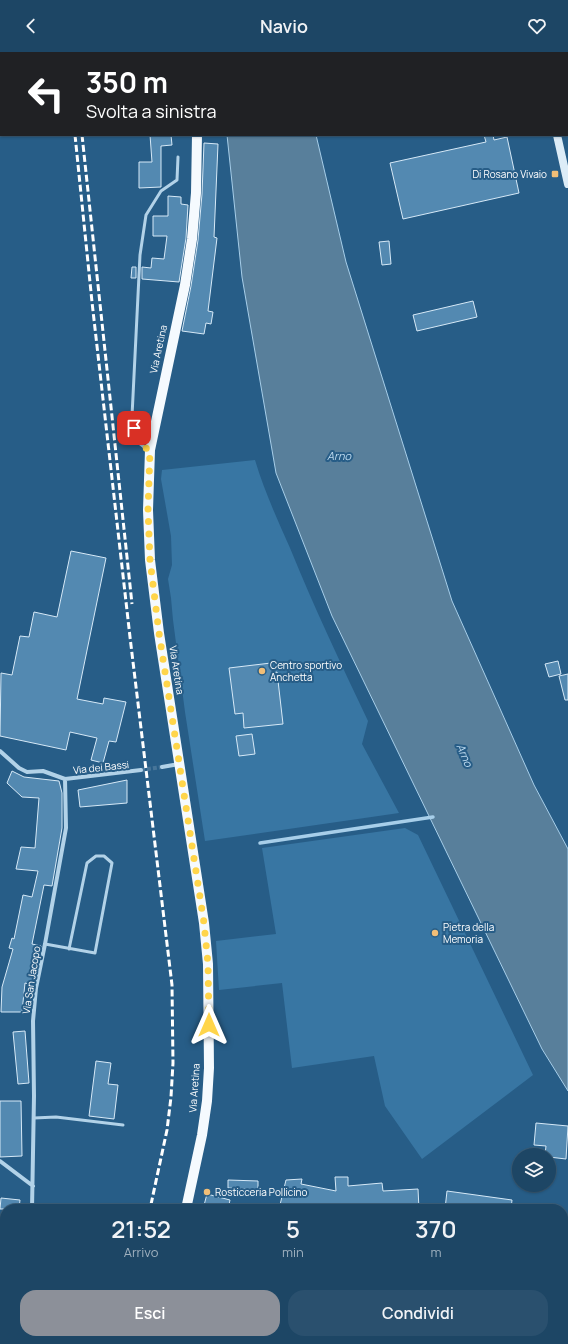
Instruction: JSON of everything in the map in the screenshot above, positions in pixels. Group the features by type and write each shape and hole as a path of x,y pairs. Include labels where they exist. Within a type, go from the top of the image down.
{"main road":[{"name":"Via Aretina","path":"187,1204 202,1135 207,1101 209,1068 208,964 204,923 159,633 150,560 148,510 150,450 185,285 192,239 196,193 197,136"},
{"path":"557,136 568,184"}],"street":[{"name":"Via dei Bassi","path":"0,751 19,768 28,772 43,771 65,779 141,770"},
{"path":"162,767 179,764"},
{"name":"Via San Jacopo","path":"32,1204 34,1118 33,1021 36,988 66,828 65,779"},
{"path":"0,1161 32,1186"}],"lane":[{"path":"150,450 142,446 136,440 132,416 140,255 146,216 161,191 178,180 178,157"},
{"path":"45,944 69,949 95,953 112,863 104,856 96,856 87,863 69,949"},
{"path":"34,1118 56,1117 123,1125"}],"shaded area":[{"name":"Centro sportivo Anchetta","path":"255,460 271,504 309,592 368,721 362,744 399,813 205,841 185,712 168,579 172,565 171,536 161,479 162,470"},
{"path":"405,828 418,835 533,1075 422,1159 385,1106 374,1056 292,1068 282,983 219,990 216,941 276,934 262,848"}],"water":[{"name":"Arno","path":"227,136 316,136 346,262 452,601 534,785 568,849 568,1091 542,1049 332,616 276,473 242,277"}],"building":[{"path":"150,136 171,136 172,145 161,146 161,187 139,188 139,162 152,162"},
{"path":"484,136 493,136 494,140 507,137 519,193 403,219 390,163 486,142"},
{"path":"204,143 218,144 214,237 217,238 208,311 213,312 211,324 206,323 204,334 182,331 198,240"},
{"path":"168,196 181,197 181,204 188,205 186,238 179,282 142,279 142,267 151,268 152,258 164,259 167,236 153,236 153,216 168,216"},
{"path":"389,241 391,264 382,265 379,242"},
{"path":"132,267 136,267 136,278 131,278"},
{"path":"473,301 477,317 417,331 413,315"},
{"path":"71,551 106,558 77,699 103,704 104,698 126,702 116,742 109,741 103,763 91,760 97,738 70,732 66,750 0,736 1,673 12,675 20,636 29,637 34,612 57,617"},
{"path":"558,661 561,674 549,677 545,664"},
{"path":"271,663 273,673 277,672 283,724 244,728 243,713 235,714 229,668"},
{"path":"568,674 568,700 565,700 559,676"},
{"path":"252,734 255,754 239,756 236,736"},
{"path":"12,771 24,777 59,781 62,793 62,828 52,886 44,885 32,944 41,946 31,985 25,983 22,1012 1,1012 2,987 13,949 9,948 12,938 14,939 23,895 32,897 38,871 16,869 21,847 35,848 39,798 22,797 7,783"},
{"path":"127,780 127,803 80,807 78,790"},
{"path":"25,1031 29,1083 18,1084 13,1032"},
{"path":"96,1061 111,1063 108,1084 118,1085 114,1119 89,1116"},
{"path":"0,1101 21,1101 22,1156 0,1157"},
{"path":"536,1123 568,1126 566,1159 556,1158 556,1148 546,1148 546,1146 534,1145"},
{"path":"335,1177 348,1177 348,1186 382,1183 383,1191 418,1189 419,1204 280,1204 286,1180 302,1179 301,1184 336,1191"},
{"path":"228,1180 258,1181 258,1190 228,1188"},
{"path":"447,1191 512,1200 512,1204 446,1204"},
{"path":"207,1194 230,1200 229,1204 204,1204"},
{"path":"1,1198 20,1200 20,1204 0,1204"}],"waterway":[{"path":"260,843 433,817"}],"tunnel":[{"path":"141,770 162,767"}],"railway":[{"path":"75,136 92,302 130,637 172,985 173,1063 171,1097 167,1130 151,1204"},
{"path":"82,136 132,604"}],"place":[{"name":"Di Rosano Vivaio","path":"555,174"},
{"name":"Centro sportivo Anchetta","path":"262,671"},
{"name":"Pietra della Memoria","path":"435,933"},
{"name":"Rosticceria Pollicino","path":"207,1192"}],"route":[{"path":"134,428 136,440 142,446 150,450 148,510 150,560 159,633 204,923 208,964 209,1025"}]}
